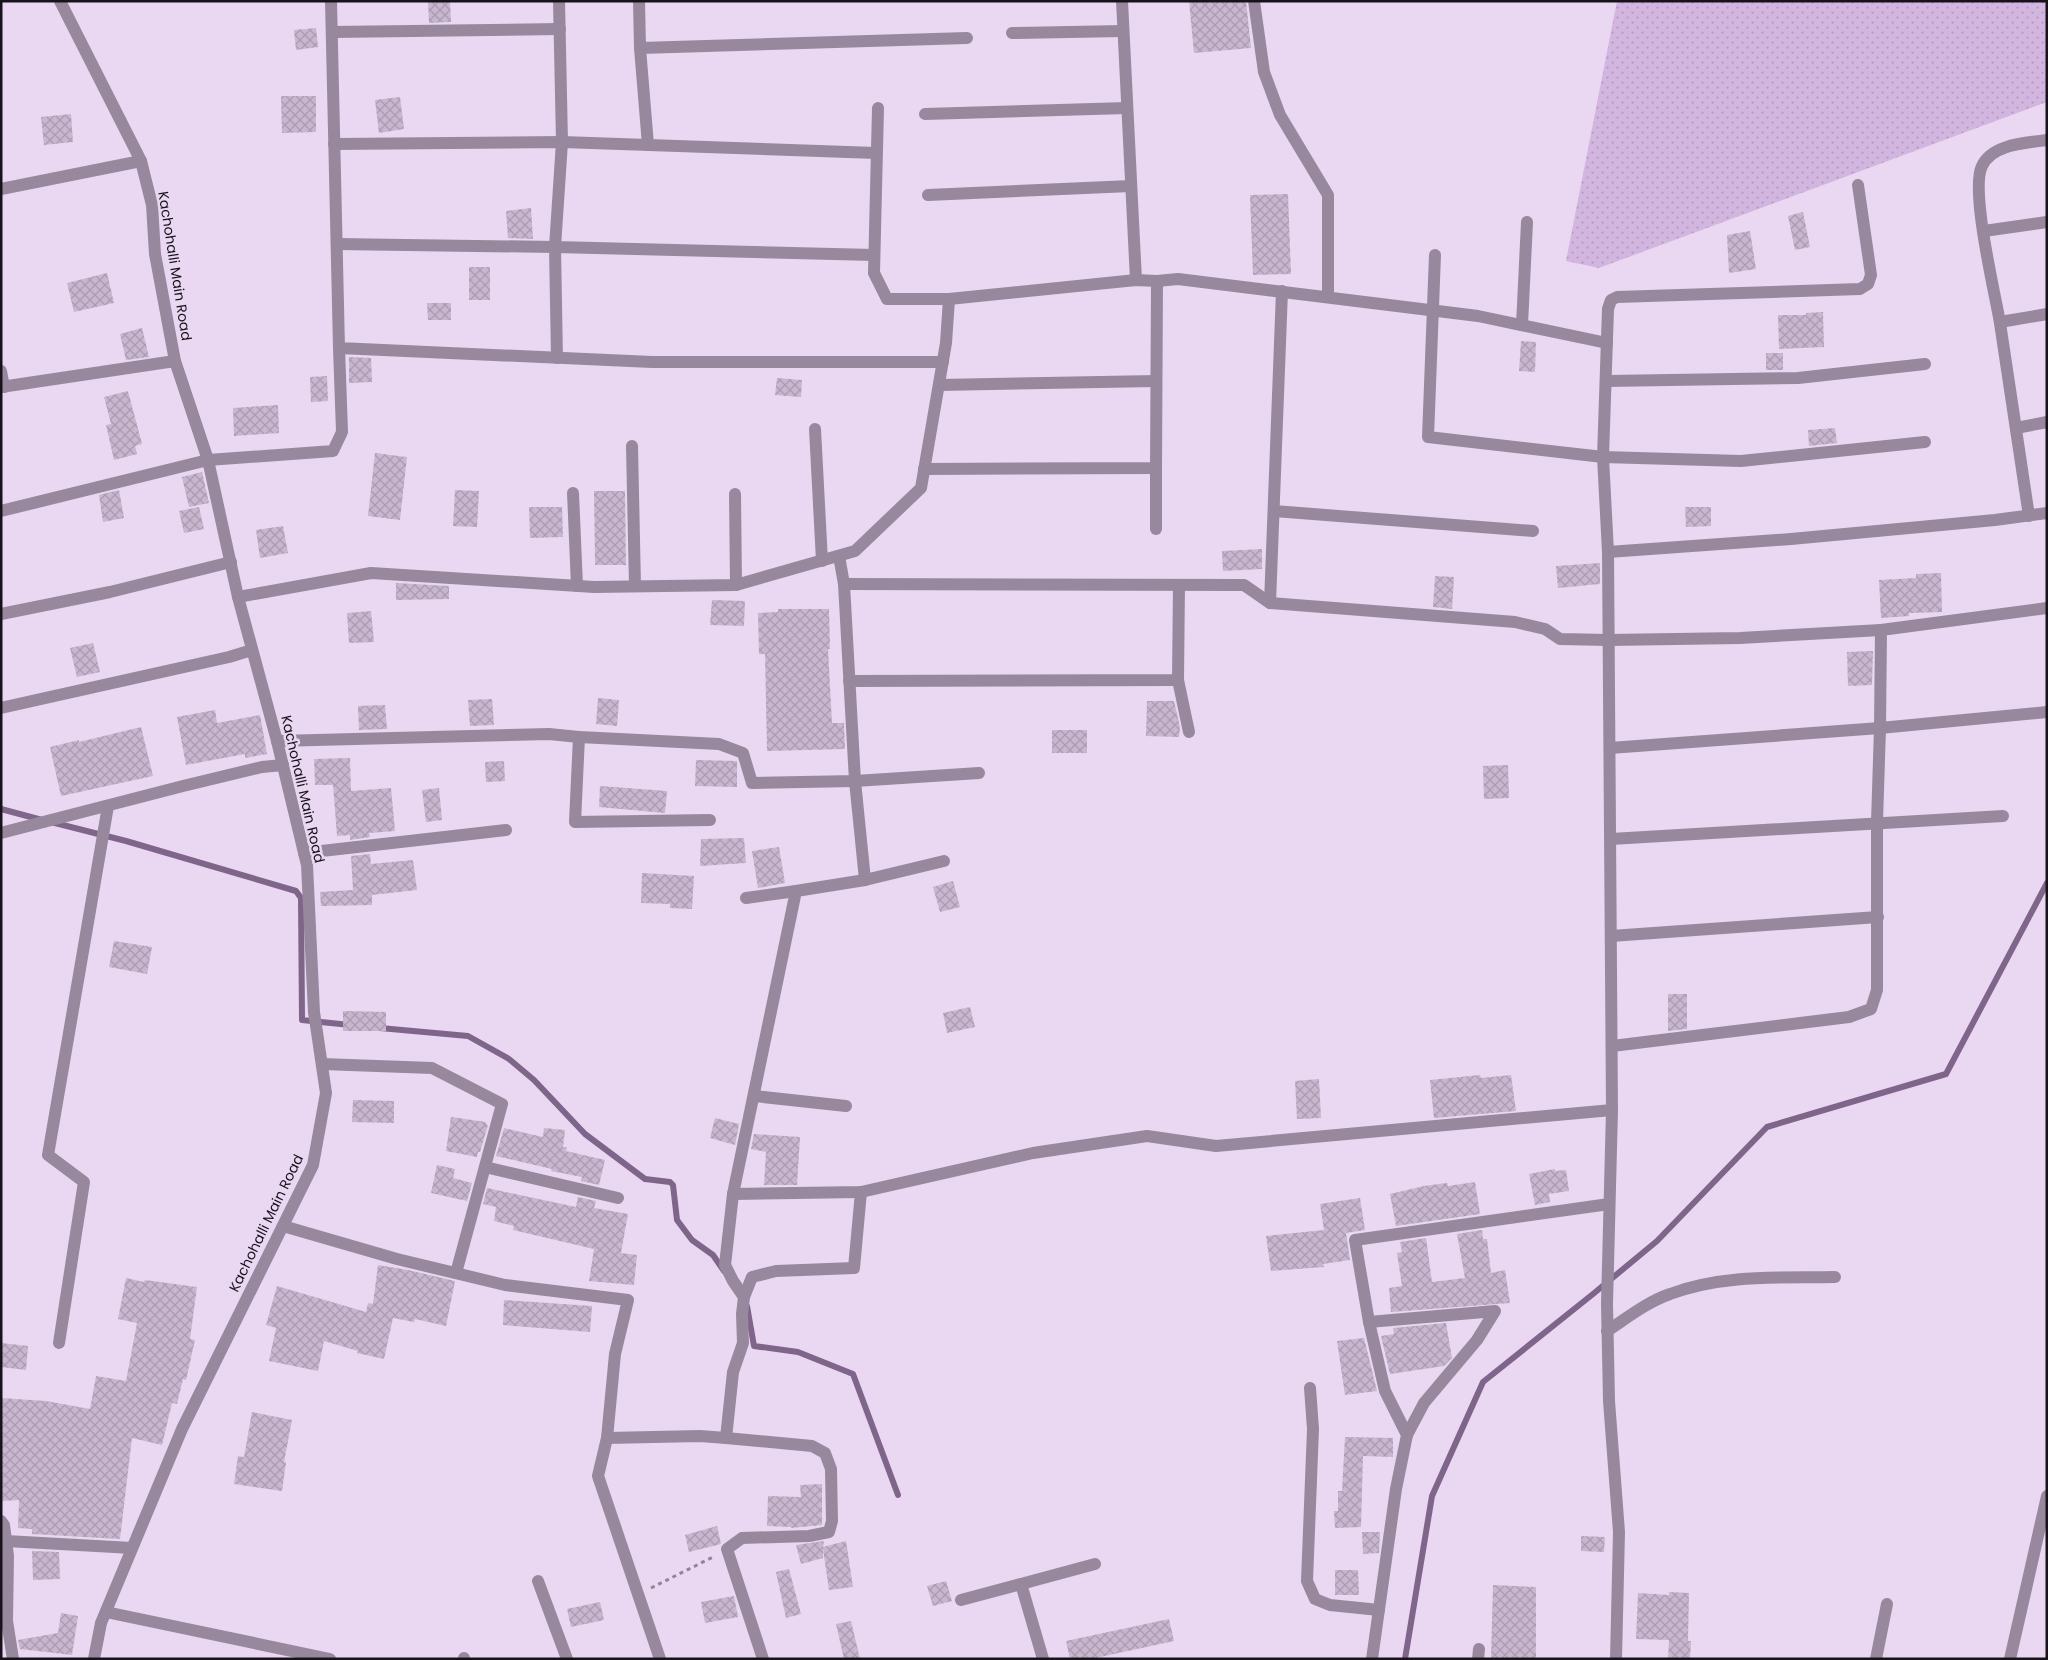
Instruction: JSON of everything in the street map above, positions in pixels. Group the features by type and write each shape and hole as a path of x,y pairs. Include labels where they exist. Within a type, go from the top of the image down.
{"street":[{"name":"Kachohalli Main Road","path":"60,1 141,161 152,205 155,254 174,361 208,460 238,596 277,740 307,865 314,1012 326,1093 313,1165 182,1429 101,1623 94,1659"},
{"path":"1,511 208,460 333,450 342,432 331,1"},
{"path":"557,358 555,247 562,142 559,1"},
{"path":"639,1 640,48 648,145"},
{"path":"1122,1 1136,280"},
{"path":"1254,1 1264,72 1280,115 1328,195 1328,298"},
{"path":"332,32 560,28"},
{"path":"1012,33 1123,31"},
{"path":"640,48 967,38"},
{"path":"878,108 874,273 887,299 949,299 1136,280 1178,279 1478,316 1606,343"},
{"path":"925,114 1127,108"},
{"path":"2029,516 2000,322 1984,231 1979,184 1982,166 1995,151 2047,140"},
{"path":"334,144 562,142 876,153"},
{"path":"1,189 141,161"},
{"path":"1616,1659 1619,1532 1609,1401 1607,1331 1612,1046 1608,552 1603,457 1608,308 1611,300 1617,296 1860,289 1868,284 1871,276 1858,185"},
{"path":"928,195 1131,186"},
{"path":"1522,325 1527,222"},
{"path":"1984,231 2047,222"},
{"path":"337,244 874,255"},
{"path":"1435,255 1428,437 1603,457 1741,461 1925,442"},
{"path":"1156,529 1157,281"},
{"path":"1270,603 1282,292"},
{"path":"238,596 371,573 577,586 736,585 855,551 921,488 943,362 949,299"},
{"path":"2000,322 2047,314"},
{"path":"339,348 652,362 943,362"},
{"path":"1,372 3,387 174,361"},
{"path":"1607,381 1798,378 1925,364"},
{"path":"939,385 1156,381"},
{"path":"2016,428 2047,422"},
{"path":"815,429 822,561"},
{"path":"632,446 635,586"},
{"path":"924,469 1156,468"},
{"path":"573,493 577,586"},
{"path":"735,494 736,585"},
{"path":"1274,512 1533,531"},
{"path":"1608,552 1792,539 2047,513"},
{"path":"839,556 844,584 855,781 865,880"},
{"path":"1,614 110,592 231,562"},
{"path":"844,584 1244,585 1270,603 1514,622 1545,629 1560,639 1609,640 1740,638 1881,630 2047,608"},
{"path":"1179,585 1178,680 1189,732"},
{"path":"1612,1046 1849,1017 1871,1009 1877,990 1876,822 1880,728 1881,630"},
{"path":"1,708 229,658 252,650"},
{"path":"849,682 1178,680"},
{"path":"1610,748 1880,728 2047,712"},
{"path":"277,740 549,734 719,744 743,753 752,783 855,781 979,772"},
{"path":"579,737 575,822 710,820"},
{"path":"1,833 254,769 282,764"},
{"path":"59,1343 84,1182 48,1155 108,806"},
{"path":"1610,839 2003,816"},
{"path":"304,853 506,830"},
{"path":"746,898 865,880 944,861"},
{"path":"744,1297 725,1265 734,1194 796,891"},
{"path":"1611,936 1878,917"},
{"path":"322,1064 432,1068 502,1104 456,1273"},
{"path":"754,1096 846,1106"},
{"path":"734,1194 861,1192 1034,1153 1147,1136 1216,1146 1612,1110"},
{"path":"485,1167 618,1198"},
{"path":"726,1438 733,1372 743,1344 742,1314 744,1297 752,1277 776,1271 854,1268 861,1192"},
{"path":"1407,1435 1385,1391 1369,1322 1355,1240 1609,1204"},
{"path":"283,1226 505,1285 628,1300 615,1354 607,1438 598,1476 660,1659"},
{"path":"1607,1331 1668,1294 1702,1284 1742,1278 1835,1277"},
{"path":"1369,1322 1495,1311 1477,1340 1424,1402 1407,1435 1396,1489 1372,1659"},
{"path":"1310,1388 1313,1429 1307,1581 1315,1599 1330,1606 1379,1610"},
{"path":"607,1438 700,1436 812,1446 825,1453 831,1469 832,1513 830,1532 809,1536 742,1538 728,1549 763,1659"},
{"path":"2010,1659 2047,1496"},
{"path":"1,1521 4,1525 8,1556 7,1621 13,1659"},
{"path":"6,1541 132,1548"},
{"path":"962,1600 1095,1564"},
{"path":"538,1581 567,1659"},
{"path":"1021,1584 1043,1659"},
{"path":"1876,1659 1887,1604"},
{"path":"106,1612 330,1659"}],"path":[{"path":"638,1590 650,1588 728,1549"}],"shaded area":[{"path":"1617,1 2047,1 2047,102 1599,268 1566,261"}],"building":[{"path":"428,1 450,1 451,22 429,23"},
{"path":"1189,1 1246,1 1251,48 1194,53"},
{"path":"316,28 318,47 296,50 294,30"},
{"path":"281,96 316,96 316,132 282,133"},
{"path":"400,97 404,129 379,133 375,100"},
{"path":"71,114 73,142 44,145 41,117"},
{"path":"1288,194 1291,274 1253,275 1250,195"},
{"path":"531,208 533,239 508,238 506,211"},
{"path":"1803,212 1810,247 1795,250 1788,216"},
{"path":"1750,231 1756,269 1729,273 1727,235"},
{"path":"469,267 490,267 490,300 469,300"},
{"path":"107,273 114,303 74,312 67,283"},
{"path":"427,303 451,303 451,320 428,320"},
{"path":"1823,312 1824,347 1779,349 1778,315 1806,315 1806,313"},
{"path":"142,328 149,357 126,360 120,334"},
{"path":"1521,341 1536,342 1535,372 1519,371"},
{"path":"1766,353 1783,353 1783,370 1766,370"},
{"path":"349,357 371,358 372,382 349,383"},
{"path":"327,376 328,401 311,402 310,377"},
{"path":"777,378 802,380 801,397 775,395"},
{"path":"128,391 142,444 135,446 137,454 114,460 106,425 111,424 104,397"},
{"path":"278,405 279,433 234,436 233,408"},
{"path":"1835,428 1837,443 1809,446 1808,430"},
{"path":"375,453 407,457 400,520 368,516"},
{"path":"202,472 209,503 189,507 182,477"},
{"path":"119,490 124,518 103,522 99,495"},
{"path":"455,490 479,491 477,527 453,526"},
{"path":"594,491 625,491 626,565 595,565"},
{"path":"199,507 204,529 184,533 179,511"},
{"path":"529,507 562,507 563,537 530,538"},
{"path":"1685,507 1711,507 1711,526 1686,527"},
{"path":"283,526 288,553 260,558 256,530"},
{"path":"1262,549 1262,569 1223,571 1222,551"},
{"path":"1600,563 1600,584 1558,588 1556,566"},
{"path":"1941,573 1942,612 1909,613 1909,616 1881,618 1879,580 1916,578 1916,574"},
{"path":"1435,576 1454,577 1452,609 1433,607"},
{"path":"396,583 449,586 449,599 396,600"},
{"path":"712,600 745,601 744,626 710,625"},
{"path":"778,609 829,609 830,649 828,649 832,723 844,723 845,749 767,751 765,654 759,654 758,613 778,612"},
{"path":"371,611 374,642 349,643 347,613"},
{"path":"93,643 100,672 77,677 70,648"},
{"path":"1873,651 1872,685 1848,686 1847,652"},
{"path":"598,698 619,700 617,726 596,724"},
{"path":"492,699 494,725 470,726 468,700"},
{"path":"1147,701 1174,701 1180,727 1179,737 1146,736"},
{"path":"385,705 387,729 359,730 358,706"},
{"path":"215,710 217,723 260,715 267,754 245,758 245,754 186,765 177,717"},
{"path":"141,727 153,776 61,796 50,747"},
{"path":"1052,730 1087,730 1087,753 1052,753"},
{"path":"350,758 351,791 391,788 395,831 369,833 370,837 350,840 350,835 337,836 333,785 315,785 314,759"},
{"path":"696,760 737,761 737,787 695,786"},
{"path":"504,761 505,781 486,782 485,762"},
{"path":"1508,765 1509,798 1484,799 1483,766"},
{"path":"600,786 667,791 665,813 599,807"},
{"path":"439,788 442,820 426,822 422,790"},
{"path":"744,838 746,863 700,866 701,839"},
{"path":"779,847 785,883 758,888 752,851"},
{"path":"370,854 371,864 413,860 417,890 372,895 372,905 321,906 320,892 353,890 351,856"},
{"path":"642,873 694,876 692,909 670,908 670,904 641,903"},
{"path":"953,881 960,907 940,912 933,887"},
{"path":"114,941 152,947 147,974 109,967"},
{"path":"1668,994 1687,994 1687,1029 1668,1031"},
{"path":"970,1007 975,1027 947,1033 943,1013"},
{"path":"343,1011 386,1012 386,1031 343,1031"},
{"path":"1480,1075 1481,1078 1511,1075 1516,1111 1434,1118 1430,1080"},
{"path":"1319,1079 1321,1118 1297,1119 1295,1081"},
{"path":"353,1100 394,1101 394,1123 352,1122"},
{"path":"451,1117 486,1122 488,1125 477,1157 446,1151"},
{"path":"715,1118 739,1124 735,1145 710,1138"},
{"path":"504,1128 543,1137 544,1128 565,1130 563,1147 567,1147 566,1151 605,1160 599,1185 581,1181 582,1177 551,1171 552,1169 496,1156"},
{"path":"754,1134 800,1137 797,1185 764,1185 766,1152 751,1149"},
{"path":"437,1165 455,1169 453,1178 472,1183 467,1201 431,1193"},
{"path":"1555,1169 1555,1171 1566,1170 1569,1191 1549,1194 1550,1202 1535,1205 1529,1174"},
{"path":"1475,1182 1480,1214 1396,1226 1390,1194 1424,1186 1447,1183 1448,1186"},
{"path":"487,1188 576,1207 578,1197 596,1201 594,1208 628,1214 621,1253 637,1255 634,1285 589,1281 594,1249 513,1230 514,1226 494,1221 496,1207 483,1204"},
{"path":"1360,1198 1365,1230 1346,1233 1350,1260 1323,1264 1324,1267 1271,1271 1266,1236 1324,1230 1320,1204"},
{"path":"1482,1230 1483,1239 1487,1239 1491,1273 1505,1270 1510,1303 1391,1312 1389,1288 1402,1286 1397,1253 1402,1252 1400,1242 1426,1238 1432,1282 1465,1278 1457,1234"},
{"path":"378,1265 455,1281 446,1326 415,1319 414,1322 393,1318 384,1359 357,1353 358,1351 324,1341 318,1371 269,1361 276,1328 266,1325 277,1286 366,1312 368,1303 373,1304"},
{"path":"126,1278 144,1282 145,1280 197,1287 190,1339 195,1340 186,1380 183,1379 177,1404 172,1403 162,1445 132,1438 120,1539 32,1534 32,1529 18,1528 19,1500 1,1501 1,1398 46,1401 90,1409 96,1376 126,1381 137,1323 118,1319"},
{"path":"504,1300 592,1306 590,1332 503,1325"},
{"path":"1446,1323 1452,1358 1444,1366 1390,1374 1381,1336 1394,1334 1393,1328"},
{"path":"1364,1338 1377,1391 1345,1395 1337,1341"},
{"path":"1,1343 28,1346 26,1370 1,1367"},
{"path":"252,1412 292,1420 284,1462 286,1462 282,1491 234,1484 238,1456 244,1457"},
{"path":"1345,1437 1393,1438 1393,1457 1363,1456 1361,1527 1335,1528 1334,1511 1338,1511 1338,1491 1342,1491"},
{"path":"822,1484 822,1525 791,1528 767,1526 768,1496 801,1497 800,1485"},
{"path":"717,1526 721,1544 689,1552 685,1535"},
{"path":"1362,1532 1380,1532 1379,1553 1363,1554"},
{"path":"1581,1536 1605,1537 1604,1552 1581,1551"},
{"path":"824,1541 823,1547 846,1541 853,1587 829,1590 823,1549 823,1558 801,1564 796,1545"},
{"path":"32,1551 59,1552 60,1579 33,1580"},
{"path":"789,1569 801,1614 786,1618 776,1572"},
{"path":"1335,1570 1358,1570 1359,1595 1335,1595"},
{"path":"946,1581 952,1601 933,1606 927,1586"},
{"path":"1493,1585 1536,1587 1536,1659 1491,1659"},
{"path":"1669,1592 1689,1593 1688,1641 1691,1641 1690,1659 1668,1659 1669,1640 1636,1639 1638,1593 1669,1595"},
{"path":"734,1596 738,1617 705,1623 701,1602"},
{"path":"600,1602 604,1620 571,1627 567,1609"},
{"path":"61,1613 78,1616 72,1655 20,1649 18,1640 58,1633"},
{"path":"1169,1619 1174,1641 1091,1659 1070,1659 1066,1641"},
{"path":"851,1621 860,1659 844,1659 836,1624"}],"waterway":[{"path":"1,809 42,820"},
{"path":"51,822 126,841 296,891 301,898 302,1020 350,1025"},
{"path":"1405,1659 1432,1496 1483,1382 1657,1241 1767,1127 1946,1074 2047,883"},
{"path":"380,1028 468,1036 509,1059 534,1080 585,1134 645,1179 670,1182 673,1185 677,1220 692,1240 713,1255 724,1271"},
{"path":"747,1306 754,1346 798,1352 853,1374 898,1495"}]}
